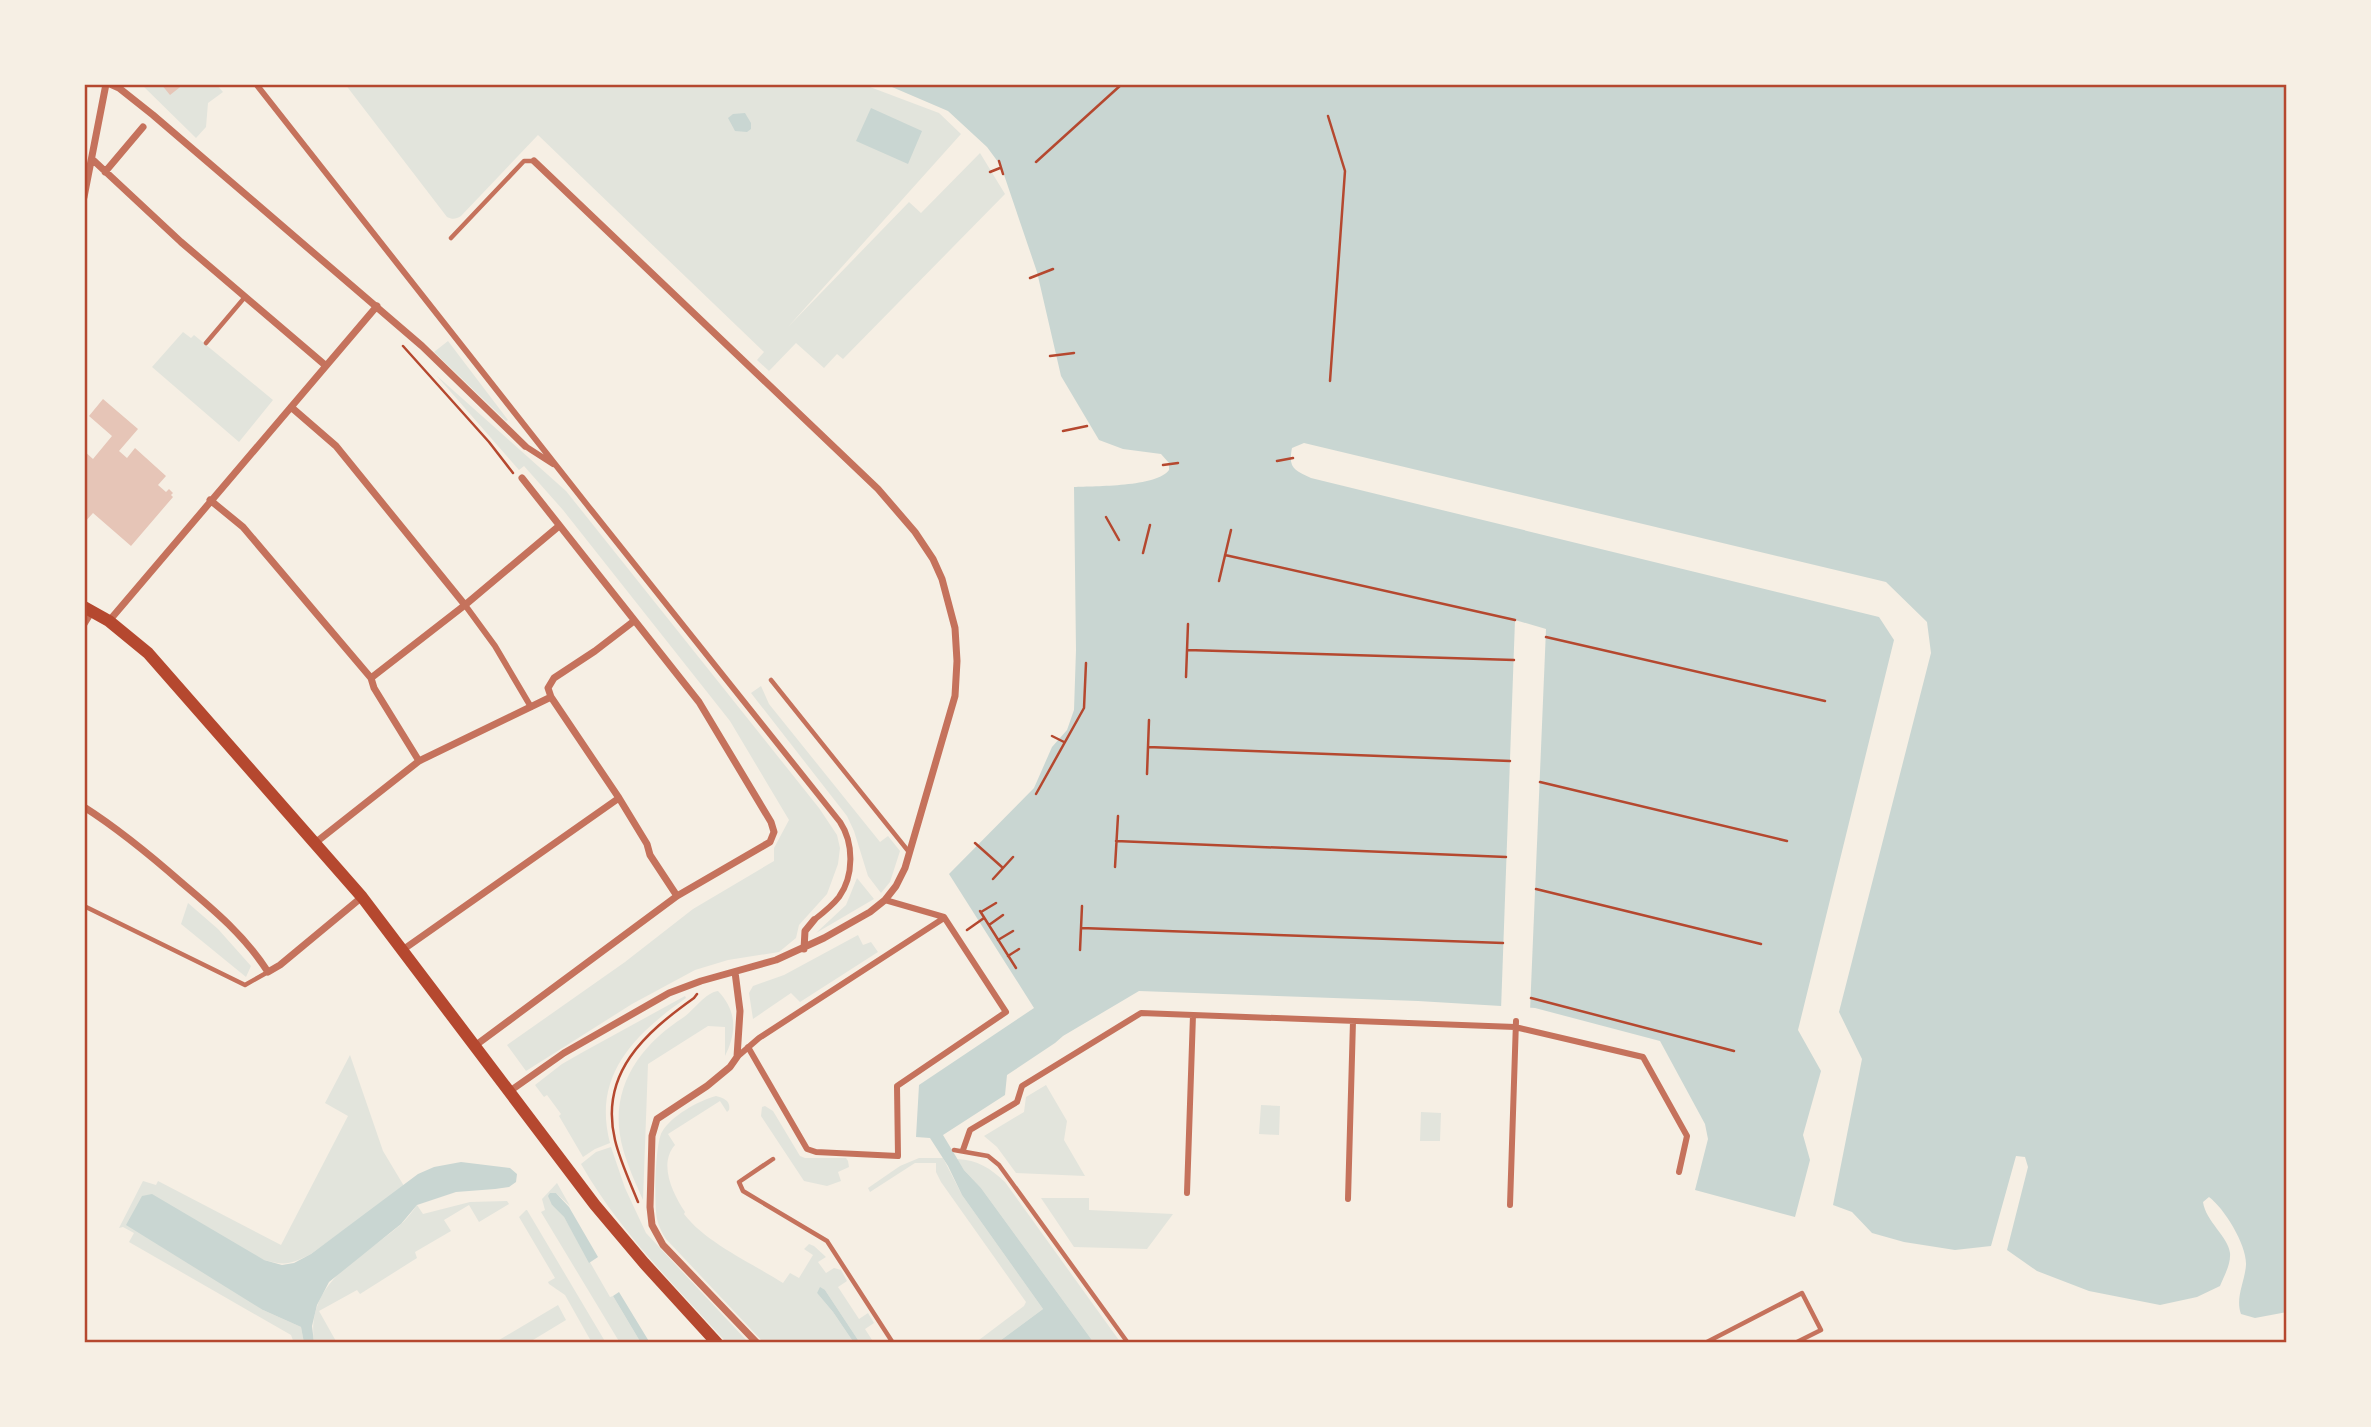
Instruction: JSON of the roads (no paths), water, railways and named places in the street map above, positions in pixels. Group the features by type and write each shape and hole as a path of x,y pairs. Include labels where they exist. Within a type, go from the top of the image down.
{"main road":[{"path":"88,609 109,621 148,653 362,897 609,1221 717,1343"}],"street":[{"path":"84,197 88,159 108,84 119,88 153,115 377,306 524,446 557,467"},
{"path":"256,84 845,829 850,853 849,870 841,895 805,931 804,949"},
{"path":"105,172 143,127"},
{"path":"88,159 325,365"},
{"path":"510,1091 584,1041 669,993 804,949 886,900 896,886 909,853 956,684 955,628 942,579 933,559 915,533 878,489 534,161"},
{"path":"109,621 377,306"},
{"path":"291,407 336,446 465,605 495,646 531,707"},
{"path":"476,1045 677,896 769,842 774,828 713,723 522,478"},
{"path":"210,500 243,527 371,677 373,688 419,761"},
{"path":"371,677 465,605 559,526"},
{"path":"84,624 88,609"},
{"path":"634,621 554,678 548,688 551,697 619,798 647,844 650,855 677,896"},
{"path":"315,843 419,761 551,697"},
{"path":"404,949 619,798"},
{"path":"84,807 124,833 232,925 268,972 362,897"},
{"path":"748,1047 807,1149 816,1152 898,1156 897,1086 1006,1012 944,917 886,900"},
{"path":"757,1343 663,1245 652,1224 652,1140 655,1125 660,1115 707,1086 759,1038 944,917"},
{"path":"734,972 740,1011 737,1057"},
{"path":"958,1150 970,1130 1017,1102 1022,1086 1141,1013 1516,1024 1643,1056 1687,1136 1679,1172"},
{"path":"1187,1193 1193,1015"},
{"path":"1348,1199 1353,1021"},
{"path":"1510,1205 1516,1024"}],"lane":[{"path":"451,238 524,161 534,161"},
{"path":"206,343 245,297"},
{"path":"771,680 909,853"},
{"path":"84,906 245,985 268,972"},
{"path":"958,1150 988,1156 999,1165 1128,1343"},
{"path":"773,1159 739,1182 743,1191 827,1241 893,1343"},
{"path":"1705,1343 1802,1293 1821,1329 1795,1343"}]}
